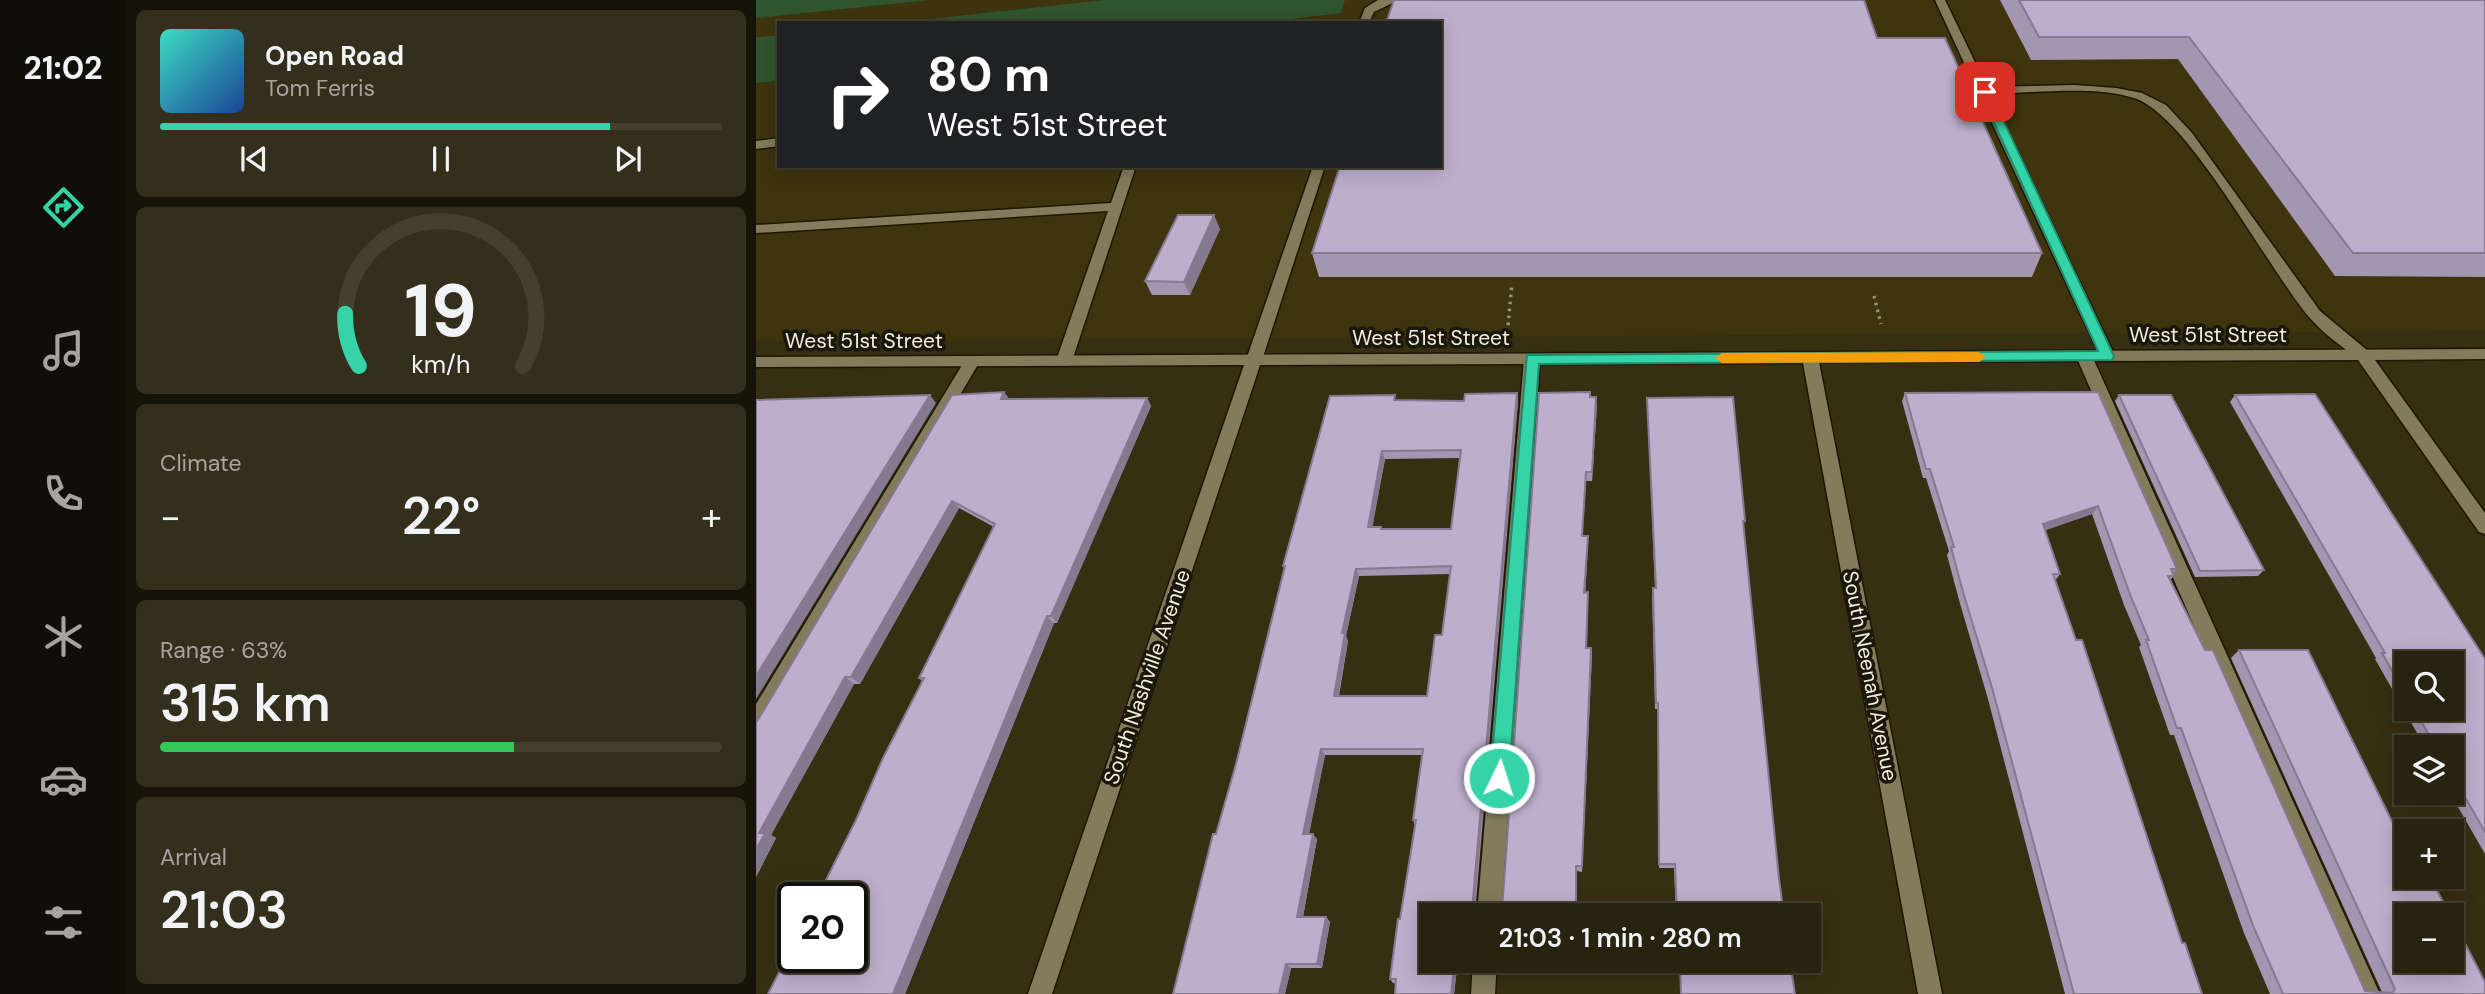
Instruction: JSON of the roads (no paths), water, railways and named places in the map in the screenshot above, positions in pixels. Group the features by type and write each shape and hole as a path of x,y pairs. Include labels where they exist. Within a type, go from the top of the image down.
{"street":[{"path":"1365,21 1368,10 1382,2 1394,0"},
{"path":"1940,0 2107,356"},
{"path":"1985,92 2075,88 2116,90 2138,95 2162,108 2188,136 2315,315 2363,355 2485,527"},
{"path":"756,145 777,142"},
{"path":"1064,361 1129,168"},
{"name":"South Nashville Avenue","path":"1040,994 1318,168"},
{"path":"756,229 1116,207"},
{"name":"West 51st Street","path":"756,362 2485,354"},
{"path":"2084,356 2368,994"},
{"name":"South Neenah Avenue","path":"1810,358 1930,994"},
{"path":"1490,903 1532,359"},
{"path":"756,723 972,361"},
{"path":"1483,994 1484,973"}]}
